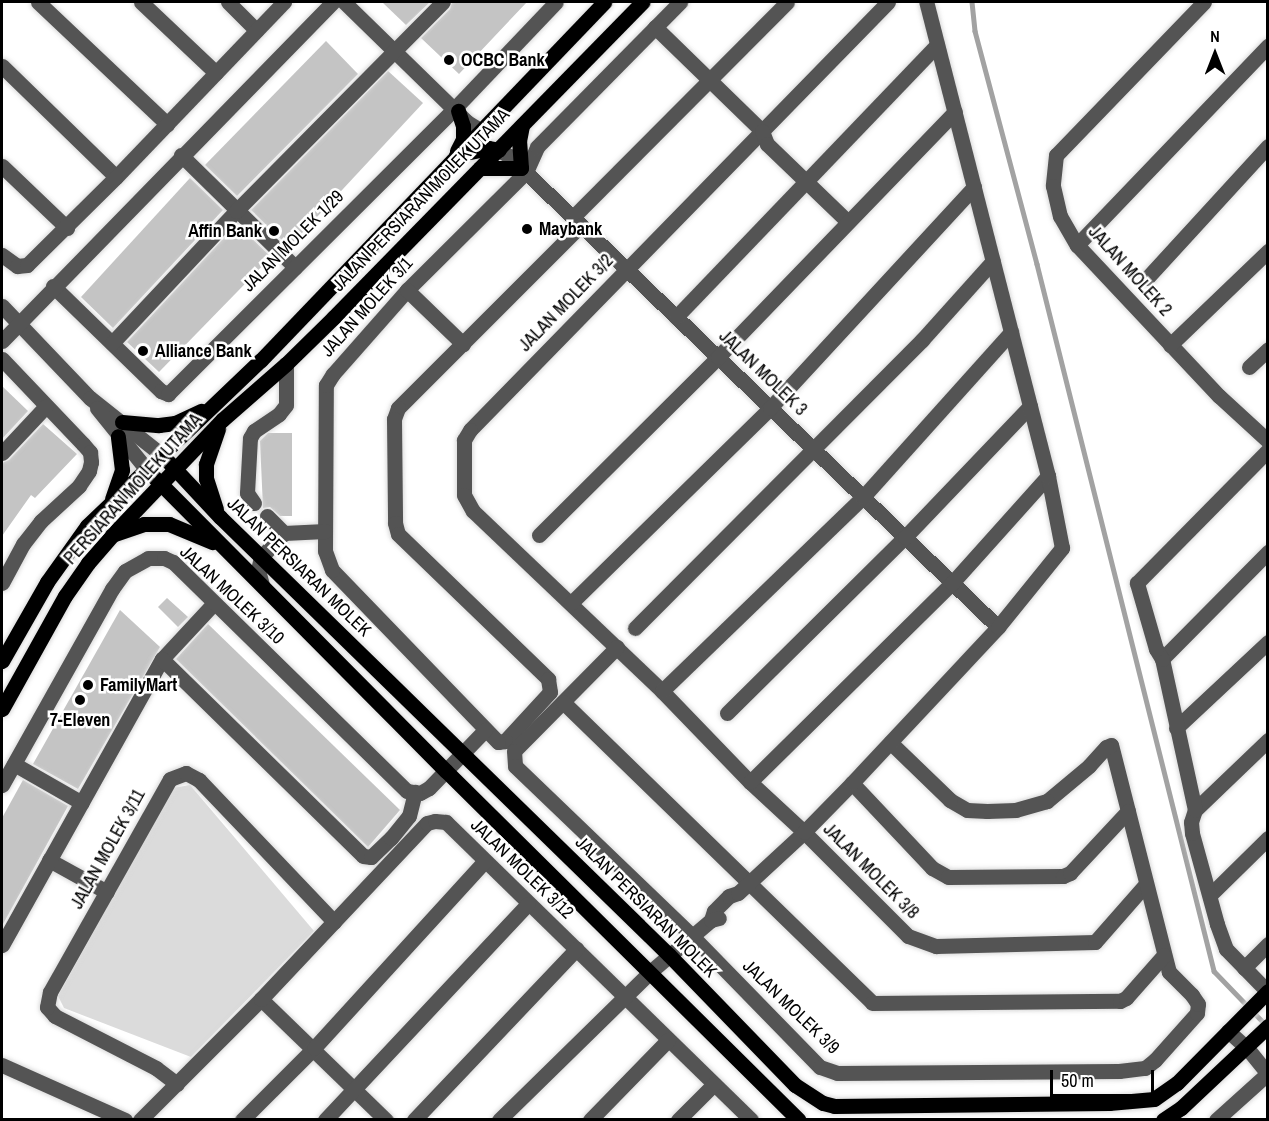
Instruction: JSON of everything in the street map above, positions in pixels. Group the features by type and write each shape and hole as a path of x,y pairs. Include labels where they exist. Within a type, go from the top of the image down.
{"main road":[{"name":"JALAN PERSIARAN MOLEK UTAMA","path":"214,404 261,360 604,2"},
{"name":"JALAN PERSIARAN MOLEK UTAMA","path":"222,420 286,364 643,2"},
{"path":"457,110 480,117 498,111"},
{"path":"456,155 463,139 464,126 457,110"},
{"path":"480,130 504,133 522,125"},
{"path":"480,168 524,170 519,152 522,125"},
{"path":"456,155 488,148 499,150"},
{"path":"2,661 65,554 87,526 110,505 122,470 120,429 175,423 214,404"},
{"name":"PERSIARAN MOLEK UTAMA","path":"110,505 214,404"},
{"path":"220,517 210,496 206,464 222,420"},
{"name":"PERSIARAN MOLEK UTAMA","path":"2,709 65,596 88,562 222,420"},
{"name":"JALAN PERSIARAN MOLEK","path":"162,455 220,517 669,955 795,1085 822,1103 834,1106 1109,1103 1154,1099 1177,1083 1266,993"},
{"name":"JALAN PERSIARAN MOLEK","path":"147,470 446,771 800,1119"},
{"path":"112,535 144,524 169,524 194,532 228,550"},
{"path":"1163,1119 1181,1108 1257,1037"}],"street":[{"path":"38,2 167,124"},
{"path":"141,2 216,73"},
{"path":"228,2 256,30"},
{"path":"2,255 17,266 27,265 67,228 284,2"},
{"path":"2,340 53,285 333,2"},
{"path":"344,2 472,127 480,130"},
{"path":"112,344 236,211 443,2"},
{"name":"JALAN MOLEK 1/29","path":"53,285 161,391 168,394 457,110 556,2"},
{"name":"JALAN MOLEK 3/1","path":"463,344 398,408 394,419 395,523 398,534 548,679 550,692 505,741 498,742 332,570 325,552 326,385 333,374 407,290 524,170 537,147 680,2"},
{"path":"407,290 463,344 708,80 787,2"},
{"name":"JALAN MOLEK 3/2","path":"617,647 473,511 464,495 464,440 627,269 888,2"},
{"path":"499,1119 623,996 711,920 720,918 737,902 743,888 804,832 852,783 998,627 1060,554 1061,540 1048,476 926,2"},
{"name":"JALAN MOLEK 2","path":"1203,2 1056,155 1053,186 1060,216 1077,245 1170,345 1268,441"},
{"path":"655,27 762,132 766,144 848,222"},
{"path":"676,317 938,45"},
{"path":"1077,245 1268,46"},
{"path":"2,66 116,177"},
{"path":"539,535 718,357 955,112"},
{"path":"1147,278 1268,146"},
{"name":"JALAN MOLEK 3","path":"499,150 510,156 998,627"},
{"path":"181,155 295,267"},
{"path":"2,166 67,228"},
{"path":"572,603 770,408 974,187"},
{"path":"1170,345 1268,251"},
{"path":"635,628 922,340 993,261"},
{"name":"JALAN PERSIARAN MOLEK","path":"2,306 120,429 147,470"},
{"path":"662,692 863,497 1011,332"},
{"path":"1249,367 1268,349"},
{"path":"2,359 90,452 89,471 79,486 40,521 23,544 2,583"},
{"path":"254,502 247,493 250,438 254,430 279,414 286,405 286,364"},
{"path":"2,453 46,405"},
{"path":"727,713 905,537 1030,406"},
{"name":"JALAN PERSIARAN MOLEK","path":"120,429 162,455"},
{"path":"1195,810 1162,659 1156,649 1137,584 1268,450"},
{"path":"750,782 952,583 1048,476"},
{"path":"267,516 284,533"},
{"path":"262,585 258,570 261,557 284,533 325,531"},
{"path":"1162,659 1268,552"},
{"name":"JALAN MOLEK 3/10","path":"2,785 112,589 125,571 148,558 164,558 173,562 407,791 415,792"},
{"path":"2,945 162,659 214,603"},
{"path":"1176,728 1268,642"},
{"path":"617,647 563,702 638,772 743,888 872,1003 1120,1001 1126,998 1164,955 1111,745 1047,801 1016,810 987,812 967,810 950,800 890,742"},
{"name":"JALAN MOLEK 3/8","path":"617,647 750,782 804,832 908,936 936,946 1095,942 1146,885"},
{"path":"162,659 363,856 371,857 391,838 409,816 415,792 420,793 429,788 485,730"},
{"name":"JALAN MOLEK 3/9","path":"563,702 514,751 515,765 692,936 807,1055 825,1070 837,1073 1135,1070 1145,1068 1197,1013 1198,1004 1169,972 1164,955"},
{"path":"1266,993 1226,949 1192,833 1191,822 1195,810 1268,740"},
{"path":"14,764 82,803"},
{"name":"JALAN MOLEK 3/11","path":"177,1084 156,1068 55,1016 47,1007 50,992 170,779 186,773 200,780 334,922"},
{"path":"852,783 932,868 948,877 1063,876 1070,873 1128,811"},
{"name":"JALAN MOLEK 3/12","path":"140,1119 261,999 427,823 446,822 751,1119"},
{"path":"1211,894 1268,838"},
{"path":"49,860 107,892"},
{"path":"242,1119 314,1048 485,861"},
{"path":"325,1119 528,904"},
{"path":"1244,968 1268,944"},
{"path":"414,1119 576,949"},
{"path":"261,999 386,1119"},
{"path":"1216,1119 1267,1074 1257,1037 1233,1027"},
{"path":"590,1119 668,1040"},
{"path":"2,1065 125,1119"},
{"path":"678,1119 714,1084"}],"shaded area":[{"path":"190,785 314,931 191,1057 64,1008 58,996 173,788"}],"building":[{"path":"382,2 430,2 406,25"},
{"path":"452,2 527,2 459,74 421,38 450,9"},
{"path":"326,41 358,74 237,196 205,165"},
{"path":"388,71 423,103 289,247 251,210"},
{"path":"190,178 223,210 113,328 81,297"},
{"path":"237,224 271,257 159,372 127,342"},
{"path":"2,386 28,411 2,439"},
{"path":"43,424 77,454 35,498 31,495 2,536 2,463 9,460"},
{"path":"268,433 292,433 292,516 280,516 270,507 263,508 260,441"},
{"path":"167,598 188,617 178,627 158,607"},
{"path":"120,610 160,647 78,789 33,764"},
{"path":"208,624 400,810 368,847 176,659"},
{"path":"23,780 68,806 2,926 2,818"}],"waterway":[{"path":"972,2 975,31 1037,264 1214,971 1266,1025"}],"place":[{"name":"OCBC Bank","path":"449,60"},
{"name":"Maybank","path":"527,229"},
{"name":"Affin Bank","path":"274,231"},
{"name":"Alliance Bank","path":"143,351"},
{"name":"FamilyMart","path":"88,685"},
{"name":"7-Eleven","path":"80,700"}]}
